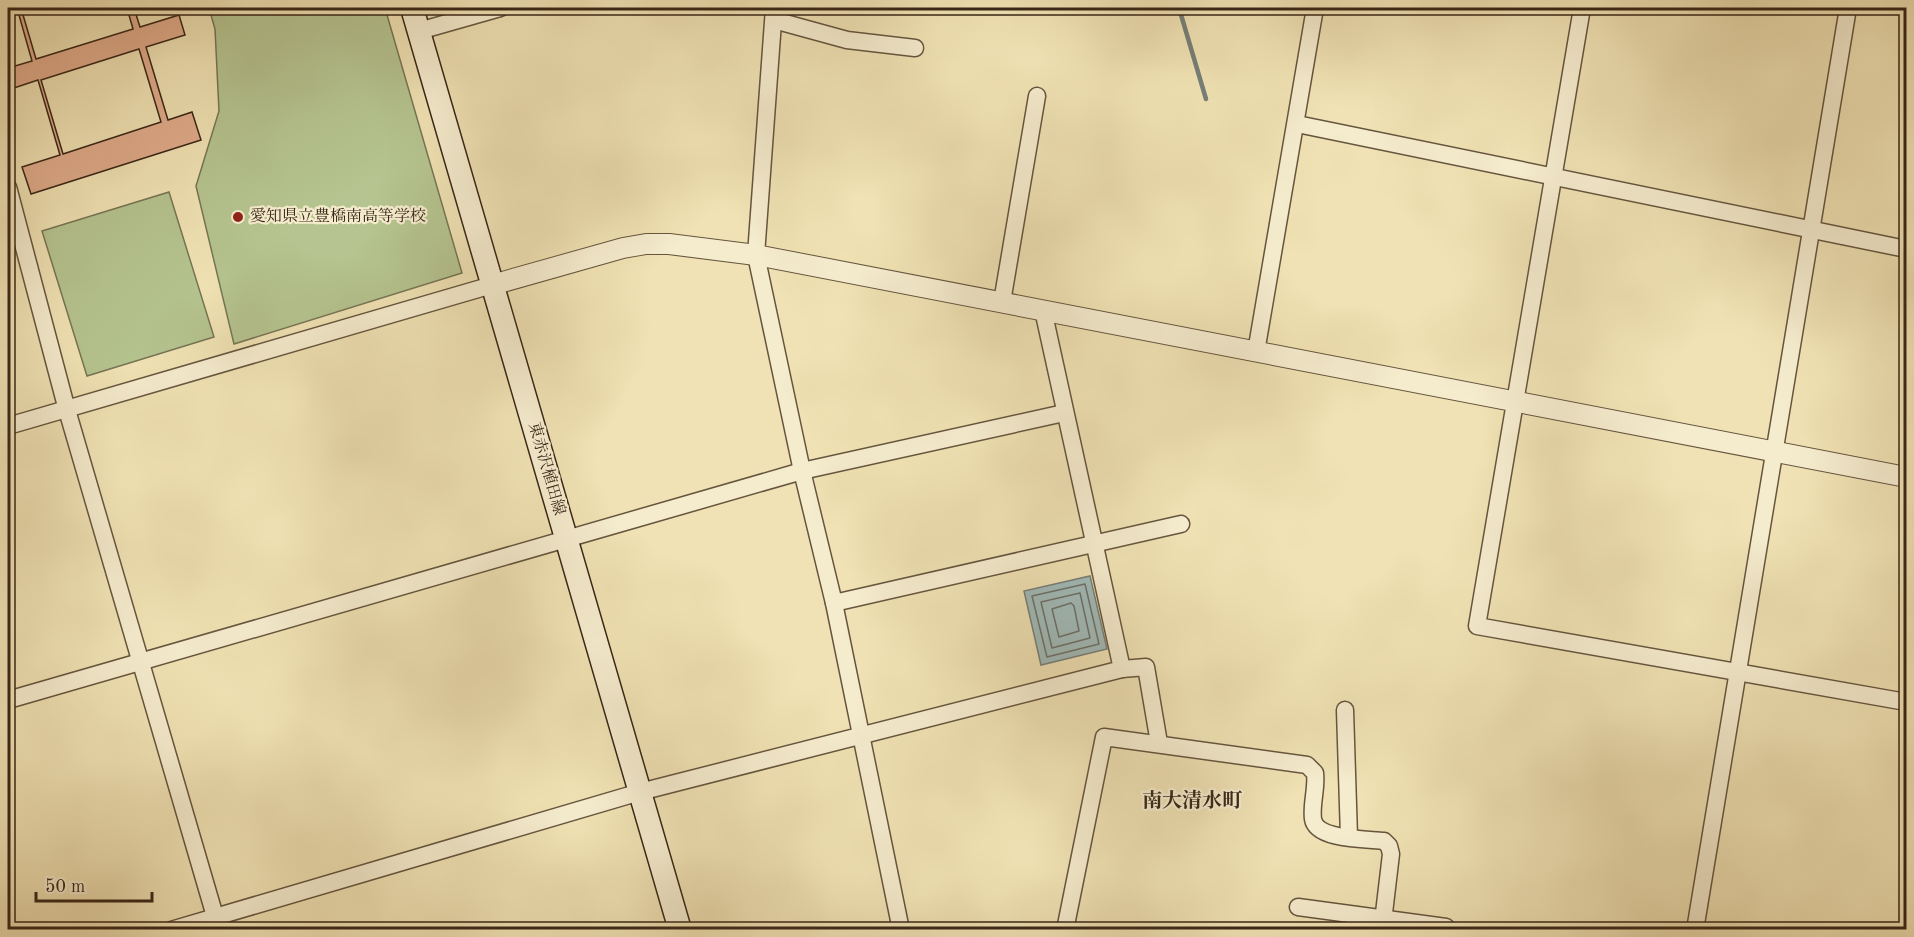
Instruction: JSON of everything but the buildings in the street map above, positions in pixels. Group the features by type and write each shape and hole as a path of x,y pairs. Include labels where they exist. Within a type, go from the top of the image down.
{"main road":[{"name":"東赤沢植田線","path":"412,8 680,930"}],"street":[{"path":"419,31 500,8"},
{"path":"1256,352 1297,124 1315,8"},
{"path":"1582,8 1477,626 1906,702"},
{"path":"1695,930 1848,8"},
{"path":"901,930 834,603 802,471 756,255 774,14 847,40 915,48"},
{"path":"1002,302 1037,96"},
{"path":"1297,124 1906,249"},
{"path":"8,187 24,239 67,410 218,923"},
{"path":"8,426 623,248 646,244 669,244 756,255 1906,477"},
{"path":"1043,310 1122,669"},
{"path":"8,700 566,537 802,471 1064,412"},
{"path":"834,603 1181,524"},
{"path":"171,930 218,923 640,792 1122,669 1146,667 1159,743"},
{"path":"1345,711 1348,837"},
{"path":"1065,930 1104,737 1307,765 1315,773 1313,818 1316,828 1326,834 1384,841 1389,846 1391,854 1382,924"},
{"path":"1298,907 1382,924 1446,927"}],"green space":[{"path":"209,8 385,8 462,273 234,344 196,186 219,111 215,29"},
{"path":"169,192 214,337 87,376 42,231"}],"water":[{"path":"1090,576 1107,649 1041,665 1024,591"}],"waterway":[{"path":"1179,8 1206,99"}],"place":[{"name":"愛知県立豊橋南高等学校","path":"238,217"}],"district":[{"name":"南大清水町","path":"1192,802"}]}
